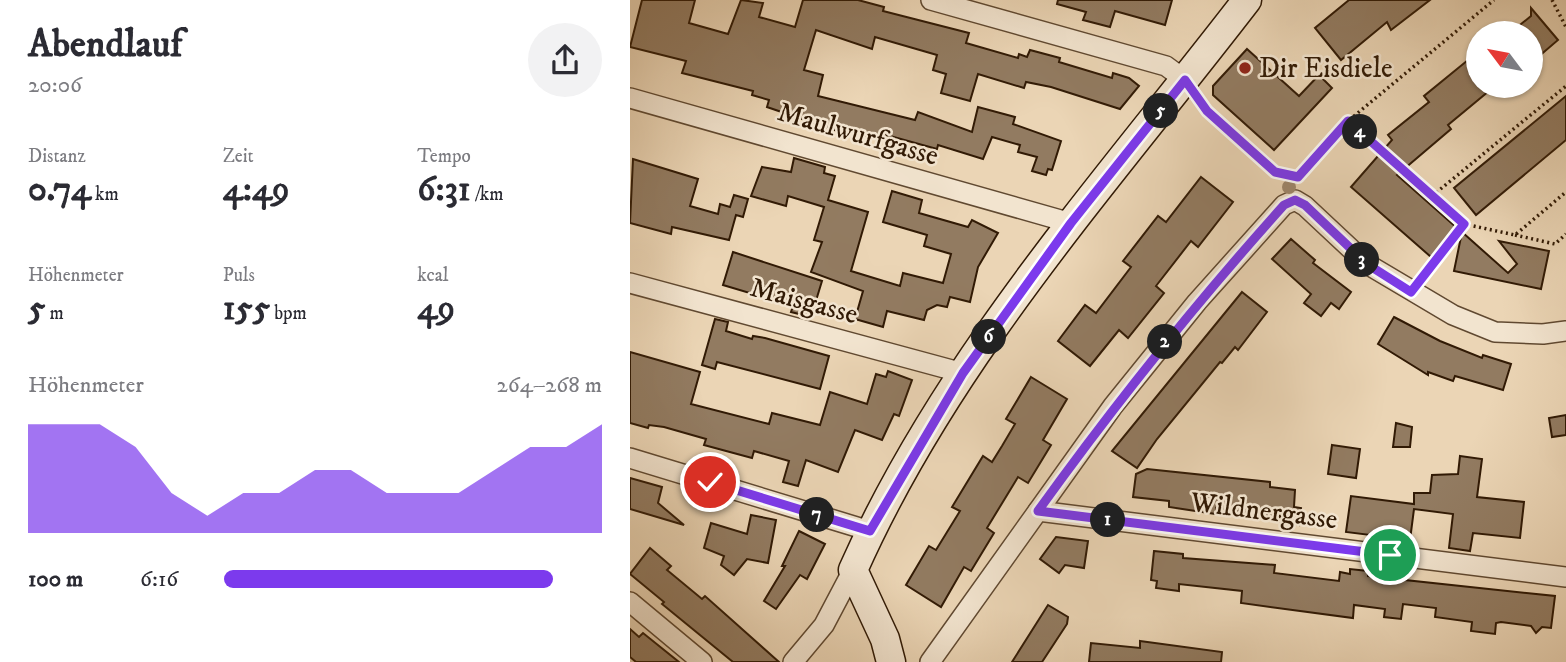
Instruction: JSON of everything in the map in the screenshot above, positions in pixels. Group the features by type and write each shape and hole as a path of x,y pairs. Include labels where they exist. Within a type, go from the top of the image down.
{"street":[{"path":"931,0 1166,66 1185,80"},
{"path":"793,662 824,625 870,531 963,373 1071,223 1247,0"},
{"name":"Maulwurfgasse","path":"630,98 1071,223"},
{"path":"930,662 1113,406 1197,302 1284,205 1295,200 1305,205 1367,264 1453,315 1494,332 1543,334 1566,331"},
{"name":"Maisgasse","path":"630,283 963,373"},
{"path":"630,458 870,531"},
{"name":"Wildnergasse","path":"1038,511 1566,577"},
{"path":"853,570 885,639 891,662"},
{"path":"630,603 702,662"}],"path":[{"path":"1185,80 1207,111 1275,172 1298,177 1348,121 1494,0"},
{"path":"1552,0 1566,27"},
{"path":"1432,196 1566,86"},
{"path":"1348,121 1464,224 1555,244 1566,234"},
{"path":"1516,234 1566,191"},
{"path":"1411,292 1464,224"}],"building":[{"path":"642,0 695,0 689,23 728,34 741,0 763,3 759,17 795,27 803,0 858,0 884,7 883,11 969,33 966,43 1018,58 1019,54 1027,57 1030,50 1060,58 1059,62 1112,78 1113,73 1129,78 1139,86 1120,109 1051,87 1026,82 1024,88 978,74 970,101 941,93 946,74 933,70 937,55 875,37 872,49 816,30 804,70 823,75 818,96 915,120 918,112 972,132 978,107 1015,117 1013,124 1061,141 1052,170 1048,169 1046,175 1032,171 1037,157 1018,152 1020,145 992,137 983,159 938,145 937,149 890,136 876,134 875,139 847,131 846,134 767,107 769,100 752,95 753,91 682,73 686,61 630,47"},
{"path":"1058,0 1172,0 1165,25 1115,11 1110,27 1083,20 1086,12 1057,4"},
{"path":"1349,0 1430,0 1391,30 1387,22 1341,60 1315,28"},
{"path":"1531,8 1542,21 1525,21 1531,16"},
{"path":"1544,23 1558,40 1544,52"},
{"path":"1247,49 1299,96 1319,75 1332,88 1274,150 1213,95 1213,86"},
{"path":"1466,62 1466,98 1481,98 1448,125 1451,129 1397,175 1457,228 1431,257 1351,187 1392,140 1388,135 1429,102 1424,96"},
{"path":"1566,96 1566,140 1476,215 1454,188"},
{"path":"794,158 825,167 824,173 835,176 828,200 868,212 851,271 900,286 903,273 943,283 951,254 924,246 927,235 883,222 892,191 922,200 919,213 968,227 972,220 998,233 978,267 970,302 950,297 947,307 937,305 927,310 924,320 887,311 883,327 855,319 863,291 811,272 822,242 814,240 824,207 788,196 786,206 751,196 762,167 791,172"},
{"path":"633,159 698,179 690,206 718,214 720,204 730,207 734,195 748,199 743,217 736,215 729,240 672,227 671,234 630,223"},
{"path":"1201,177 1233,202 1198,247 1191,241 1156,286 1164,293 1128,338 1119,330 1090,366 1058,341 1085,305 1096,313 1131,267 1123,261 1158,216 1166,222"},
{"path":"1462,232 1508,273 1517,264 1499,241 1549,251 1541,289 1454,271"},
{"path":"1291,239 1315,260 1313,263 1351,292 1339,309 1331,303 1321,316 1304,303 1311,294 1272,259"},
{"path":"733,252 822,281 811,317 791,312 793,306 723,285"},
{"path":"1242,292 1267,312 1238,350 1235,347 1222,363 1220,362 1157,439 1137,468 1112,451"},
{"path":"1394,317 1440,341 1482,358 1483,355 1511,364 1503,390 1455,376 1453,381 1428,372 1428,375 1378,344"},
{"path":"715,319 728,322 726,331 752,339 753,336 765,338 829,356 820,389 717,362 715,369 702,365"},
{"path":"630,352 700,372 691,404 769,424 772,413 820,425 830,392 867,404 876,374 886,377 888,371 912,380 899,416 894,414 882,440 855,430 838,472 806,460 798,486 783,482 789,461 754,451 752,458 704,445 706,439 664,427 649,425 648,428 630,423"},
{"path":"1031,377 1067,399 1043,440 1051,445 1028,483 1018,477 987,528 994,533 971,571 964,567 941,607 906,585 929,546 936,550 960,511 952,507 983,456 992,462 1002,446 1015,424 1006,419"},
{"path":"1566,415 1566,435 1552,437 1549,418"},
{"path":"1396,423 1412,427 1410,447 1393,447"},
{"path":"1332,445 1360,449 1356,478 1328,474"},
{"path":"1460,456 1482,459 1477,497 1524,502 1520,538 1473,533 1470,551 1449,548 1453,514 1414,509 1410,540 1346,532 1351,496 1414,504 1414,493 1430,493 1432,475 1458,474"},
{"path":"1147,469 1270,482 1270,487 1295,490 1294,507 1301,508 1299,525 1280,522 1280,516 1216,508 1216,514 1169,507 1169,501 1133,497 1136,474"},
{"path":"630,478 662,487 658,503 684,525 630,509"},
{"path":"751,515 776,520 768,563 747,559 734,575 721,565 724,556 704,548 711,523 747,534"},
{"path":"799,531 825,544 807,579 800,575 776,609 764,601 785,566 782,566"},
{"path":"1056,537 1088,541 1084,568 1065,565 1059,573 1040,559"},
{"path":"650,548 671,566 667,570 702,599 705,596 779,662 733,662 662,604 664,602 630,574"},
{"path":"1154,551 1183,554 1183,558 1275,565 1274,573 1339,581 1340,572 1350,574 1350,569 1368,571 1368,576 1555,596 1551,628 1542,627 1536,633 1531,626 1501,622 1496,623 1495,634 1471,631 1472,622 1435,617 1436,608 1403,604 1401,619 1384,617 1385,609 1354,605 1353,618 1241,603 1242,591 1179,584 1179,591 1156,588 1157,581 1151,580"},
{"path":"1048,605 1068,617 1067,624 1042,662 1012,662"},
{"path":"630,629 639,637 643,633 679,662 636,662 630,657"},
{"path":"1140,641 1222,652 1221,662 1089,662 1091,643 1140,648"}],"place":[{"name":"Dir Eisdiele","path":"1245,68"}],"route":[{"path":"710,482 870,531 914,452 963,373 1071,223 1185,80 1207,111 1275,172 1298,177 1348,121 1464,224 1411,292 1367,264 1305,205 1295,200 1284,205 1197,302 1113,406 1038,511 1390,555"}]}
